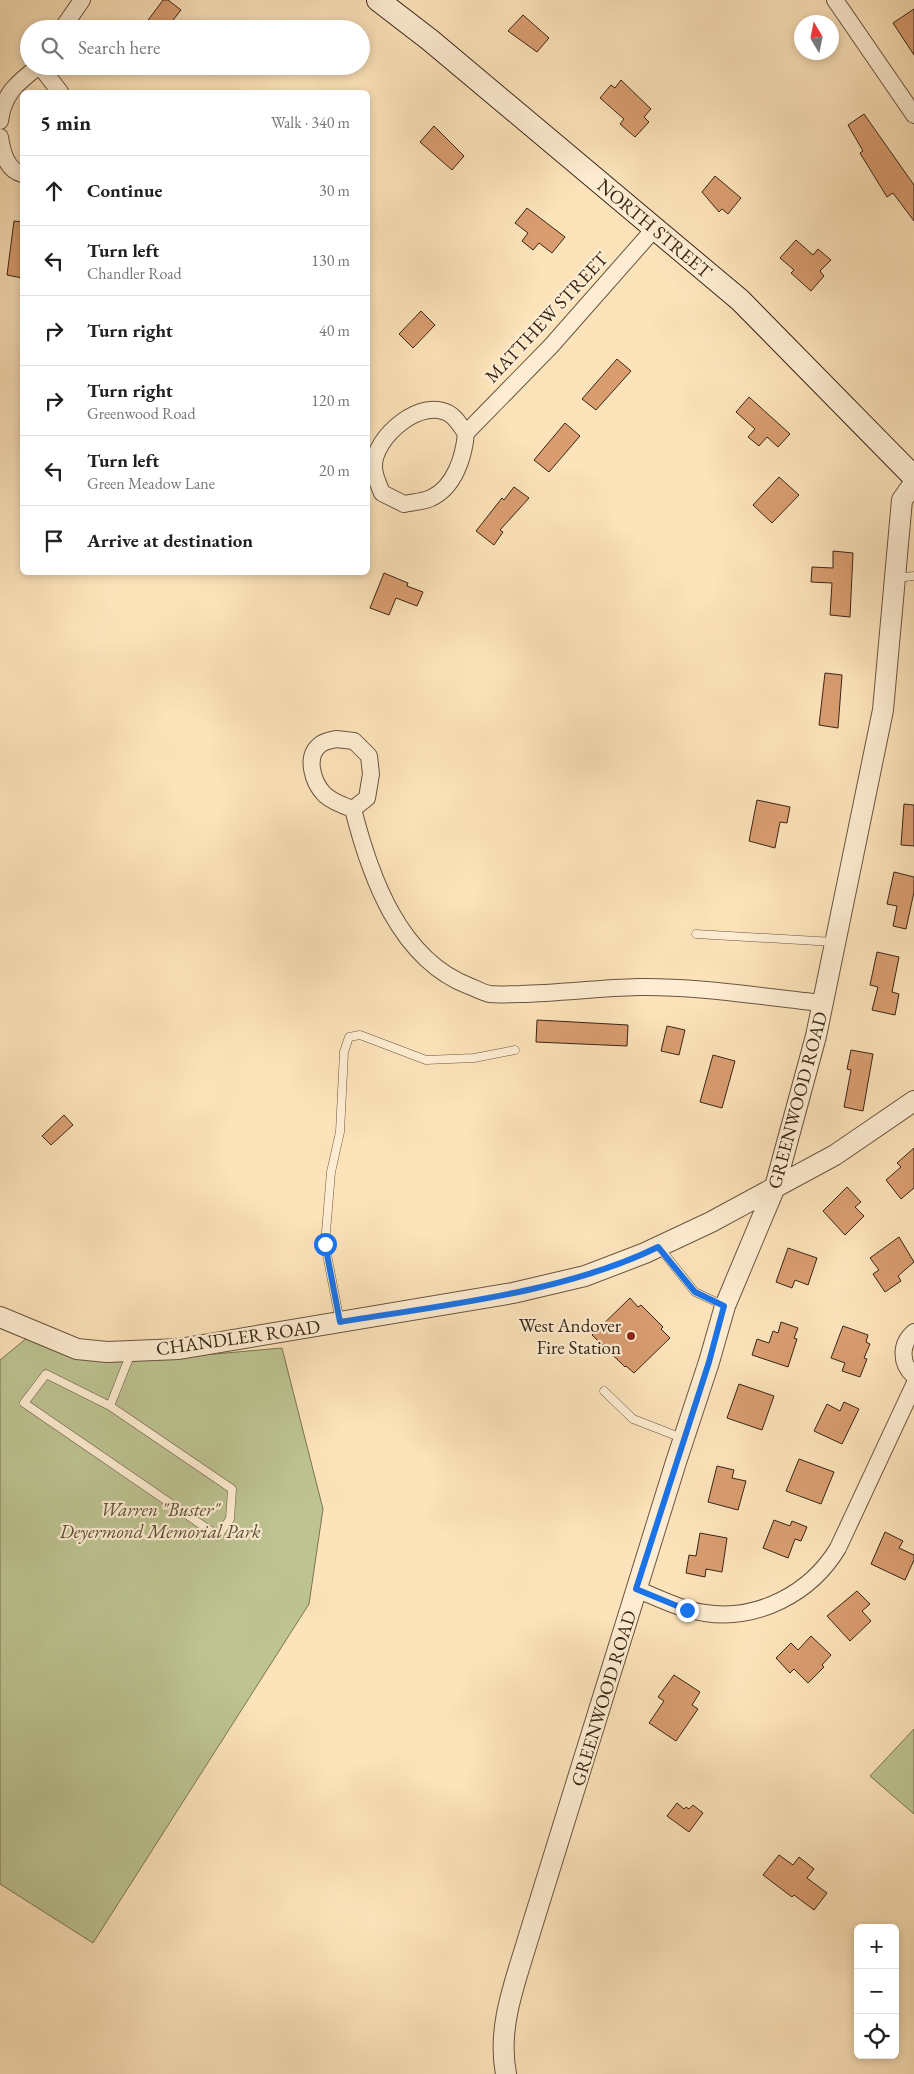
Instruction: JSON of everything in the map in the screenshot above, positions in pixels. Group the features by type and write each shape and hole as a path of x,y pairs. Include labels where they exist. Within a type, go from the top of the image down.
{"main road":[{"name":"NORTH STREET","path":"378,0 430,40 740,300 914,477"}],"street":[{"path":"68,20 82,0"},
{"path":"835,0 914,115"},
{"path":"0,121 2,108 8,93 29,75"},
{"path":"46,75 58,90"},
{"path":"0,137 8,164 20,174"},
{"name":"MATTHEW STREET","path":"466,432 551,346 655,228"},
{"path":"437,409 451,415 466,432 464,450 457,470 446,486 431,498 404,504 382,493 374,466 380,446 393,427 420,412 437,409"},
{"name":"GREENWOOD ROAD","path":"506,2074 503,2060 505,2015 512,1999 528,1939 636,1589 709,1362 724,1306 776,1187 823,1002 883,710 905,577 902,500 914,483"},
{"path":"336,739 354,741 369,756 371,774 367,798 353,809 338,804 325,795 312,774 313,756 321,744 336,739"},
{"path":"353,809 361,841 377,881 401,929 422,956 448,978 490,994 540,994 640,987 702,990 823,1002"},
{"name":"CHANDLER ROAD","path":"0,1317 77,1349 132,1351 179,1349 513,1293 585,1276 658,1247 776,1187 835,1155 914,1101"},
{"path":"914,1332 905,1343 903,1354 906,1365 914,1376"},
{"path":"636,1589 687,1610 706,1614 728,1614 771,1605 805,1586 819,1575 838,1548 914,1385"}],"lane":[{"path":"696,934 836,942"},
{"path":"340,1322 325,1244 331,1172 340,1132 344,1052 349,1037 360,1035 426,1060 474,1058 516,1050"},
{"path":"658,1247 695,1292 724,1306"},
{"path":"110,1406 132,1351"},
{"path":"46,1374 110,1406 232,1489 230,1519 218,1536 24,1402 46,1374"},
{"path":"604,1391 633,1419 684,1438"}],"green space":[{"name":"Warren \"Buster\" Deyermond Memorial Park","path":"28,1337 147,1360 282,1348 323,1509 309,1604 93,1943 0,1884 0,1360"},
{"path":"914,1729 914,1814 870,1776"}],"building":[{"path":"163,0 168,0 181,10 173,20 148,20"},
{"path":"914,9 914,55 893,23"},
{"path":"523,15 549,38 537,52 508,31"},
{"path":"621,80 651,109 644,117 649,122 635,137 620,124 624,119 600,98 611,85 615,88"},
{"path":"864,114 914,185 914,221 893,193 887,197 860,153 863,151 848,125"},
{"path":"434,126 464,156 452,170 420,142"},
{"path":"715,176 741,198 728,214 722,209 719,212 702,192"},
{"path":"527,208 565,237 552,253 539,243 533,250 522,241 528,233 515,223"},
{"path":"14,221 20,222 20,278 7,275"},
{"path":"796,240 813,255 818,249 831,260 820,271 824,276 811,291 791,273 794,270 780,258"},
{"path":"421,311 435,325 413,348 399,334"},
{"path":"617,359 631,371 596,410 582,399"},
{"path":"749,397 790,434 778,447 767,437 759,446 748,437 755,429 736,412"},
{"path":"565,423 580,436 549,472 534,460"},
{"path":"779,477 799,495 772,523 753,505"},
{"path":"514,487 529,498 500,530 503,532 494,545 476,531 502,498 504,500"},
{"path":"833,551 853,553 850,617 830,615 832,583 811,582 812,567 833,568"},
{"path":"384,573 408,583 407,586 423,592 417,606 396,598 389,615 370,608"},
{"path":"825,673 842,675 838,728 819,725"},
{"path":"757,800 790,807 787,823 780,822 775,848 749,841"},
{"path":"904,804 914,805 914,846 901,845"},
{"path":"894,872 914,877 914,892 906,929 893,926 897,906 887,904"},
{"path":"877,952 899,957 892,992 899,994 895,1015 872,1010 878,987 870,985"},
{"path":"537,1020 628,1025 627,1046 536,1042"},
{"path":"667,1026 685,1030 679,1055 661,1051"},
{"path":"851,1050 873,1054 863,1111 844,1107 851,1070 847,1069"},
{"path":"713,1055 735,1061 722,1108 700,1102"},
{"path":"64,1115 73,1125 51,1145 42,1136"},
{"path":"914,1148 914,1188 901,1199 886,1180 901,1167 897,1163"},
{"path":"847,1187 861,1202 855,1207 864,1216 845,1235 823,1211"},
{"path":"899,1237 914,1262 898,1276 901,1281 885,1292 873,1274 879,1270 870,1258"},
{"path":"788,1248 817,1258 808,1285 795,1280 792,1288 776,1282"},
{"name":"West Andover Fire Station","path":"630,1298 638,1307 641,1305 663,1327 661,1329 670,1338 634,1373 625,1367 592,1335"},
{"path":"781,1322 798,1328 794,1338 797,1339 788,1367 752,1355 757,1339 769,1343 773,1331 778,1333"},
{"path":"843,1326 868,1335 866,1342 870,1344 864,1358 867,1359 860,1377 842,1371 845,1363 831,1358"},
{"path":"739,1384 774,1396 762,1430 727,1418"},
{"path":"844,1402 859,1409 842,1444 814,1431 827,1404 840,1411"},
{"path":"799,1459 834,1472 821,1504 786,1491"},
{"path":"717,1466 734,1470 732,1478 746,1481 738,1510 708,1502"},
{"path":"774,1520 790,1526 792,1521 807,1527 801,1541 795,1539 788,1558 763,1548"},
{"path":"885,1532 903,1541 899,1548 914,1555 914,1560 905,1580 871,1564"},
{"path":"700,1533 727,1538 722,1572 706,1569 705,1577 686,1573 689,1555 696,1556"},
{"path":"857,1591 870,1604 862,1611 871,1621 850,1641 827,1616"},
{"path":"811,1636 831,1655 822,1665 824,1667 808,1683 794,1669 790,1673 776,1658 791,1643 798,1650"},
{"path":"674,1675 700,1692 692,1705 698,1709 676,1741 649,1723 664,1701 658,1697"},
{"path":"677,1803 684,1809 686,1807 689,1809 693,1805 703,1813 689,1832 667,1816"},
{"path":"779,1855 793,1865 799,1857 814,1869 807,1878 827,1893 814,1910 794,1895 792,1897 763,1875"}],"place":[{"name":"West Andover Fire Station","path":"631,1336"}],"route":[{"path":"325,1244 340,1322 513,1293 585,1276 658,1247 695,1292 724,1306 709,1362 636,1589 687,1610"}]}
